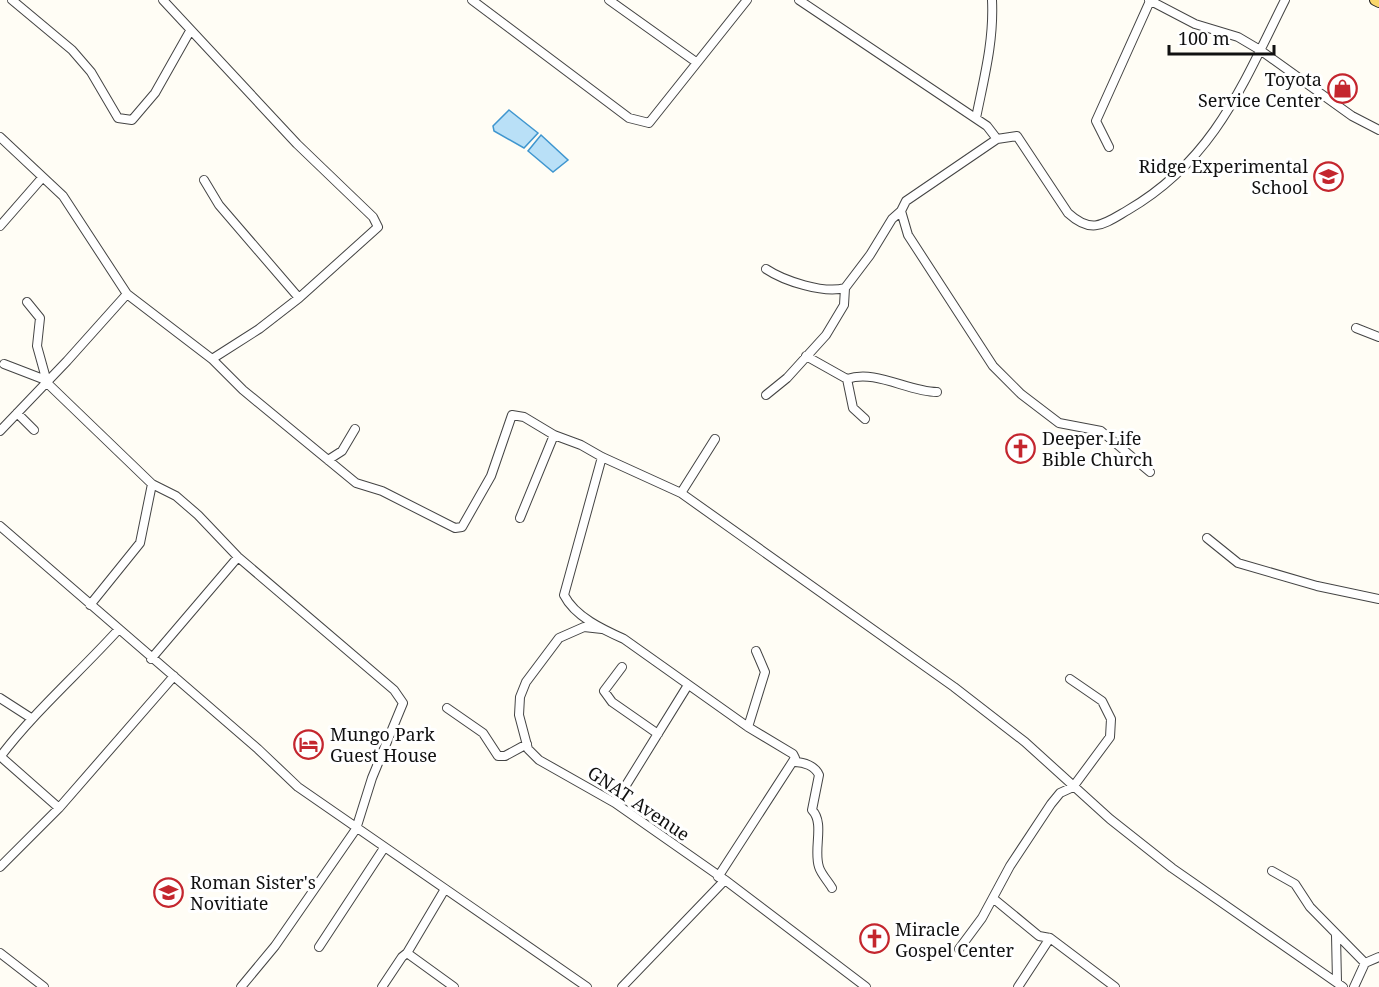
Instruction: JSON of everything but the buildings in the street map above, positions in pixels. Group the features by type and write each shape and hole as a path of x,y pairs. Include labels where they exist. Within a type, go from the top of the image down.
{"main road":[{"path":"1374,0 1379,2"}],"street":[{"path":"12,0 72,50 92,72 118,118 124,121 132,120 155,93 190,31"},
{"path":"163,0 297,144 373,217 378,227 299,298 259,329 212,359"},
{"path":"472,0 629,118 642,123 649,123 747,0"},
{"path":"609,0 696,62"},
{"path":"799,0 807,8 976,118 987,126 997,139"},
{"path":"976,118 991,44 992,0"},
{"path":"1109,147 1096,121 1150,0 1195,24 1238,38 1260,50 1352,116 1379,130"},
{"path":"766,395 787,378 826,335 844,305 845,288 870,255 891,219 901,212 906,201 997,139 1017,136 1068,213 1078,222 1090,227 1102,225 1154,195 1212,138 1231,109 1285,0"},
{"path":"0,137 71,206 127,294 212,359 243,390 356,483 382,492 458,529 462,527 491,476 513,416 524,417 554,435 581,444 602,457 681,493 954,687 1025,742 1073,787 1172,868 1340,985"},
{"path":"0,226 42,178"},
{"path":"204,180 219,205 299,298"},
{"path":"901,212 908,235 993,366 1021,394 1059,423 1101,431 1150,472"},
{"path":"766,269 781,279 800,281 819,289 832,291 845,288"},
{"path":"0,431 47,383 127,294"},
{"path":"27,302 40,318 37,346 47,383"},
{"path":"1356,328 1379,337"},
{"path":"806,356 847,379 856,376 871,378 926,392 937,392"},
{"path":"4,364 47,383 152,484 183,502 238,557 394,690 403,703 372,778 356,829 297,915 241,987"},
{"path":"847,379 853,408 865,419"},
{"path":"17,413 34,430"},
{"path":"328,460 342,452 355,429"},
{"path":"520,518 554,435"},
{"path":"681,493 715,439"},
{"path":"602,457 564,595 569,604 602,629 624,639 748,727 793,753 795,762 721,879 622,987"},
{"path":"90,605 140,543 152,484"},
{"path":"0,526 151,659 174,676 298,787 574,984 587,987"},
{"path":"1207,538 1238,563 1317,586 1379,599"},
{"path":"151,659 238,557"},
{"name":"GNAT Avenue","path":"602,629 584,627 559,638 526,682 520,697 519,715 528,749 539,760 615,803 866,987"},
{"path":"59,808 0,756 31,718 79,674 118,630"},
{"path":"748,727 765,672 756,651"},
{"path":"622,667 604,691 612,702 658,734"},
{"path":"0,867 59,808 174,676"},
{"path":"959,949 994,898 1010,866 1052,804 1060,793 1073,787 1110,737 1111,719 1102,701 1070,679"},
{"path":"615,803 688,684"},
{"path":"0,698 31,718"},
{"path":"447,708 483,733 498,756 505,756 527,744"},
{"path":"795,762 809,765 817,770 819,775 812,810 816,814 818,827 815,854 819,870 832,888"},
{"path":"319,947 384,848"},
{"path":"1272,871 1295,884 1310,908 1365,963"},
{"path":"382,987 407,953 445,890"},
{"path":"994,898 1039,936 1050,938 1115,987"},
{"path":"1336,935 1340,985"},
{"path":"1018,987 1050,938"},
{"path":"0,953 40,986"},
{"path":"407,953 453,987"},
{"path":"1354,987 1365,963 1379,957"}],"water":[{"path":"509,110 538,133 524,148 494,131 493,126"},
{"path":"541,135 568,160 553,172 528,151"}],"place":[{"name":"Toyota Service Center","path":"1343,89"},
{"name":"Ridge Experimental School","path":"1329,176"},
{"name":"Deeper Life Bible Church","path":"1021,448"},
{"name":"Mungo Park Guest House","path":"309,744"},
{"name":"Roman Sister's Novitiate","path":"169,892"},
{"name":"Miracle Gospel Center","path":"874,939"}]}
